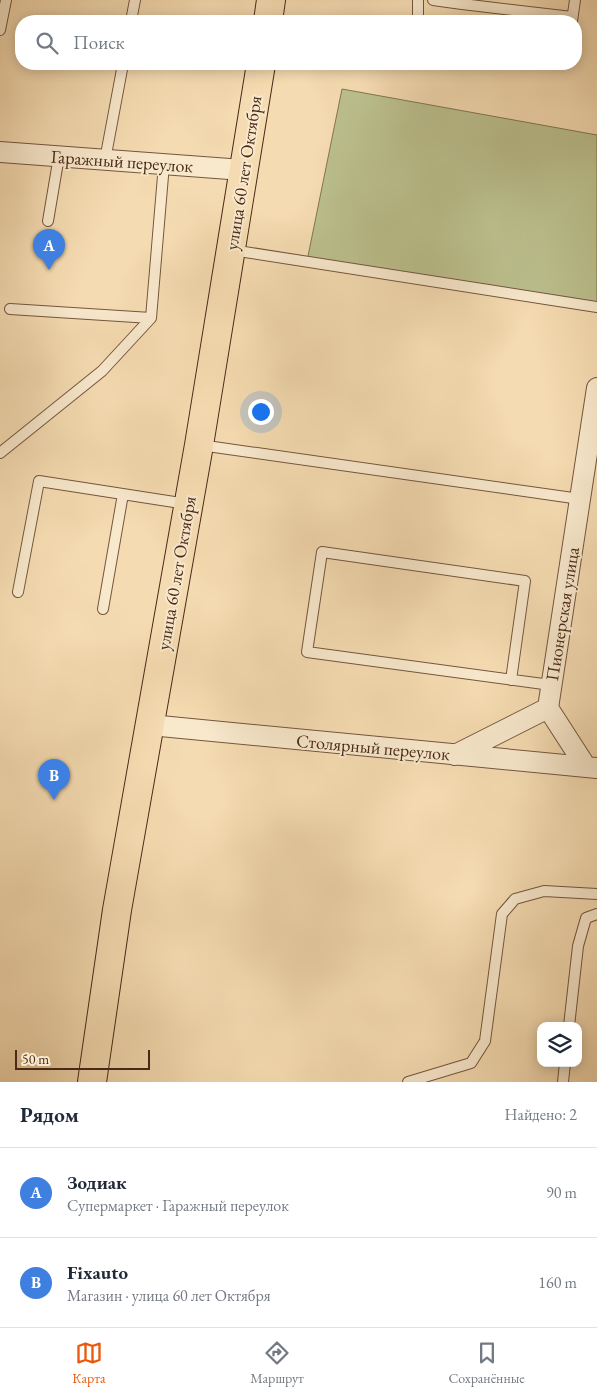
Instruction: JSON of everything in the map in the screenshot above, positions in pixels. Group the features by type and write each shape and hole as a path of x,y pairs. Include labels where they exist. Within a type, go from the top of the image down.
{"main road":[{"path":"269,15 272,0"},
{"name":"улица 60 лет Октября","path":"92,1082 117,910 199,445 260,70"}],"street":[{"name":"Гаражный переулок","path":"0,152 243,170"},
{"name":"Пионерская улица","path":"548,708 597,388"},
{"path":"455,755 548,708 592,767"},
{"name":"Столярный переулок","path":"150,726 592,767"}],"lane":[{"path":"0,30 6,0"},
{"path":"132,15 135,0"},
{"path":"418,0 418,15"},
{"path":"433,0 462,2 546,15"},
{"path":"573,15 575,0"},
{"path":"106,160 122,70"},
{"path":"48,221 58,156"},
{"path":"0,453 102,371 151,318 164,164"},
{"path":"230,250 597,307"},
{"path":"10,310 151,318"},
{"path":"199,445 580,499"},
{"path":"18,592 39,482 188,504"},
{"path":"103,609 123,494"},
{"path":"511,680 525,581 322,552 307,652 511,680 551,685"},
{"path":"408,1082 471,1063 486,1041 502,914 515,899 544,891 597,894"},
{"path":"569,1022 578,946 586,918 597,914"},
{"path":"563,1082 565,1067"}],"green space":[{"path":"342,89 597,135 597,307 307,261"}],"place":[{"name":"Зодиак","path":"49,270"},
{"name":"Fixauto","path":"54,800"}]}
